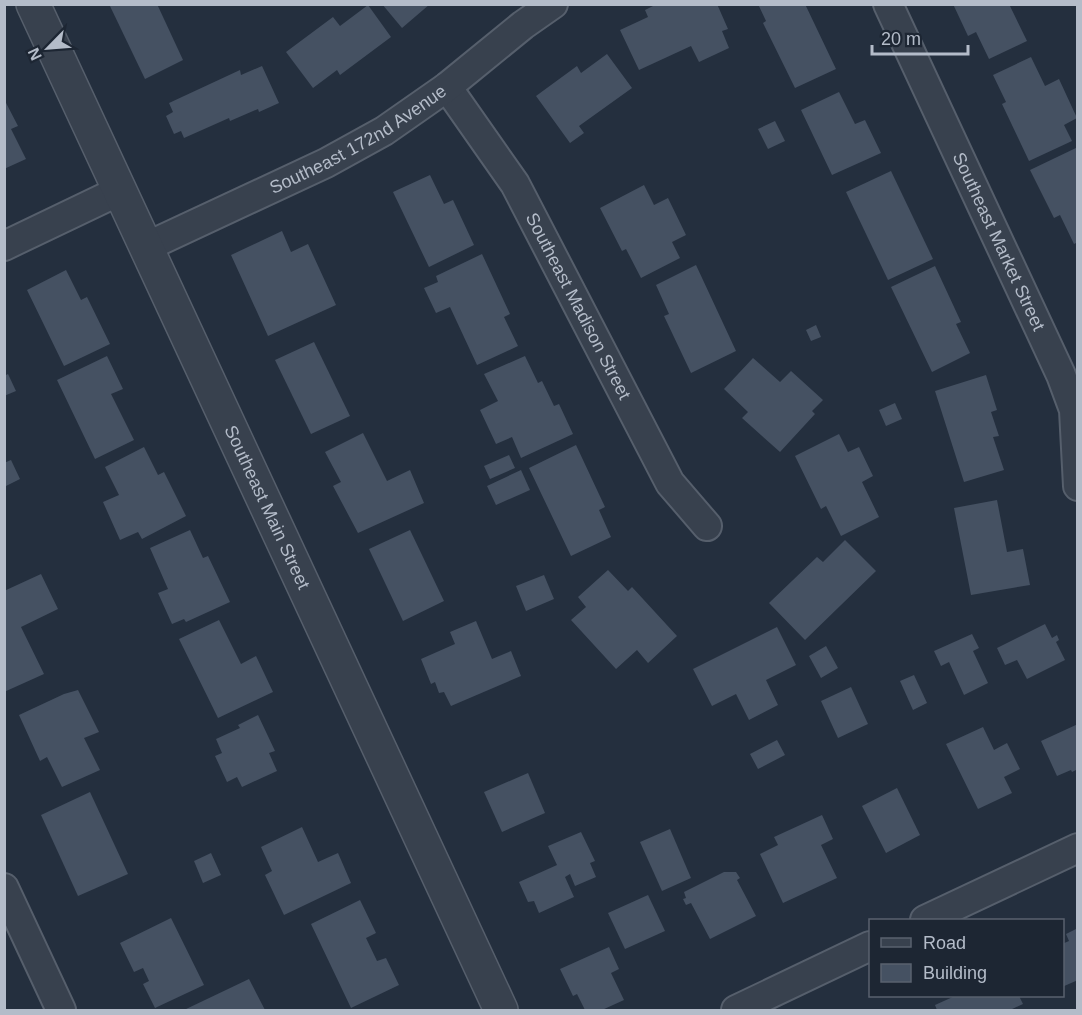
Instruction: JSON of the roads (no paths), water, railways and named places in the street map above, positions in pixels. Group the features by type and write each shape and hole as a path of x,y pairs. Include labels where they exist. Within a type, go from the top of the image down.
{"street":[{"name":"Southeast Main Street","path":"33,4 501,1011"},
{"name":"Southeast 172nd Avenue","path":"146,247 326,163 384,131 447,87 523,25 553,4"},
{"name":"Southeast Market Street","path":"888,4 1061,375 1074,410 1077,486"},
{"name":"Southeast Madison Street","path":"447,87 515,184 670,483 707,526"},
{"path":"4,246 119,191"},
{"path":"929,919 1077,848"},
{"path":"4,888 61,1011"},
{"path":"736,1011 869,946"}]}
